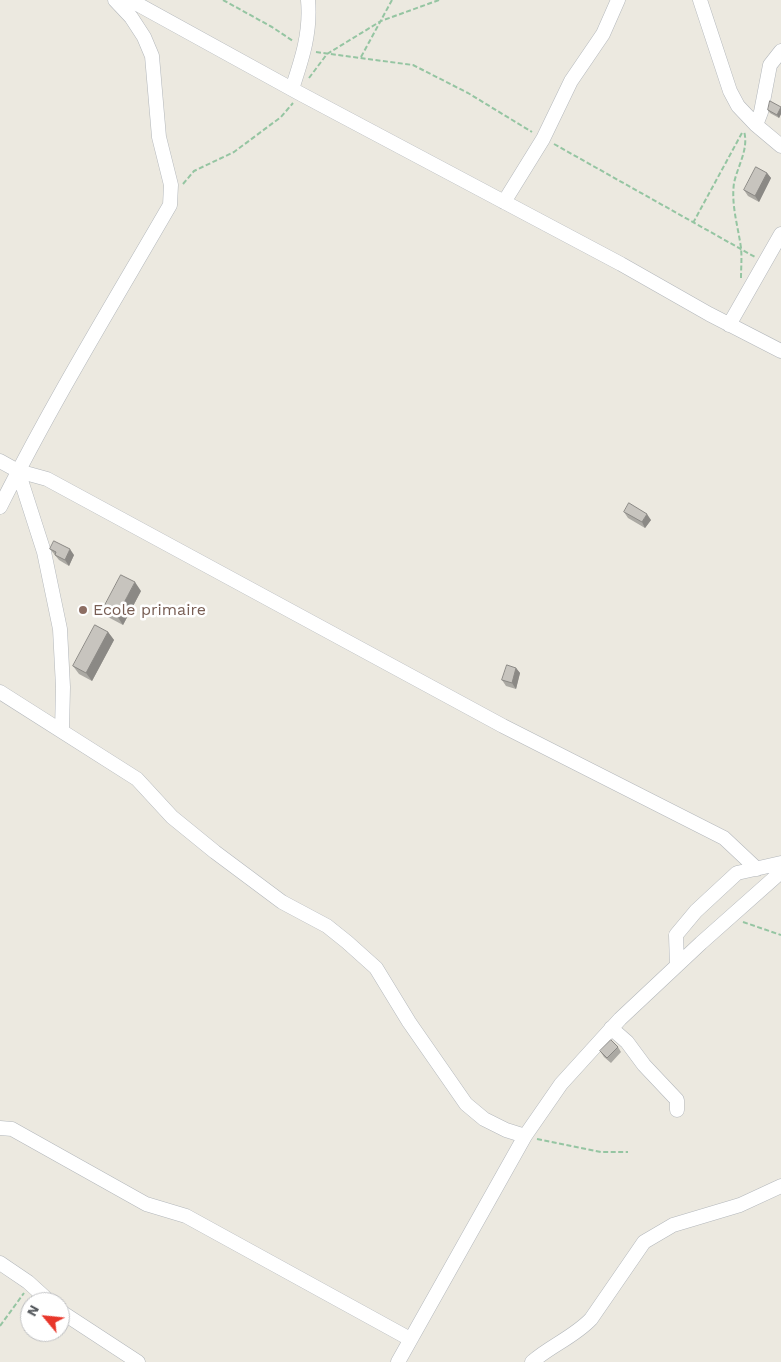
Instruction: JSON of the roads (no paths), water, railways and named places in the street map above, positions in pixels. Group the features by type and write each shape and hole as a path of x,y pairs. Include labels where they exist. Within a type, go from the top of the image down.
{"street":[{"path":"0,507 54,403 170,205 171,184 160,137 152,56 144,36 115,0"},
{"path":"130,0 781,351"},
{"path":"296,91 310,16 308,0"},
{"path":"504,202 544,138 571,81 603,34 618,0"},
{"path":"700,0 730,91 738,106 750,127 781,146"},
{"path":"750,127 761,112 770,66 781,51"},
{"path":"729,324 781,234"},
{"path":"0,461 18,471 47,479 503,726 724,838 757,868"},
{"path":"18,471 44,552 60,629 63,687 62,731"},
{"path":"0,692 137,779 172,817 215,852 282,902 327,926 347,942 376,968 409,1022 466,1104 484,1119 506,1130 525,1136"},
{"path":"677,965 676,935 696,911 737,873 781,864"},
{"path":"398,1362 525,1136 561,1084 612,1028 677,965 781,872"},
{"path":"612,1028 627,1042 644,1065 677,1100 678,1110"},
{"path":"0,1128 12,1129 146,1204 186,1216 410,1339"},
{"path":"532,1362 541,1354 583,1327 591,1319 644,1242 673,1225 740,1205 781,1186"},
{"path":"0,1262 39,1292"},
{"path":"70,1319 138,1362"}],"place":[{"name":"Ecole primaire","path":"83,610"}]}
